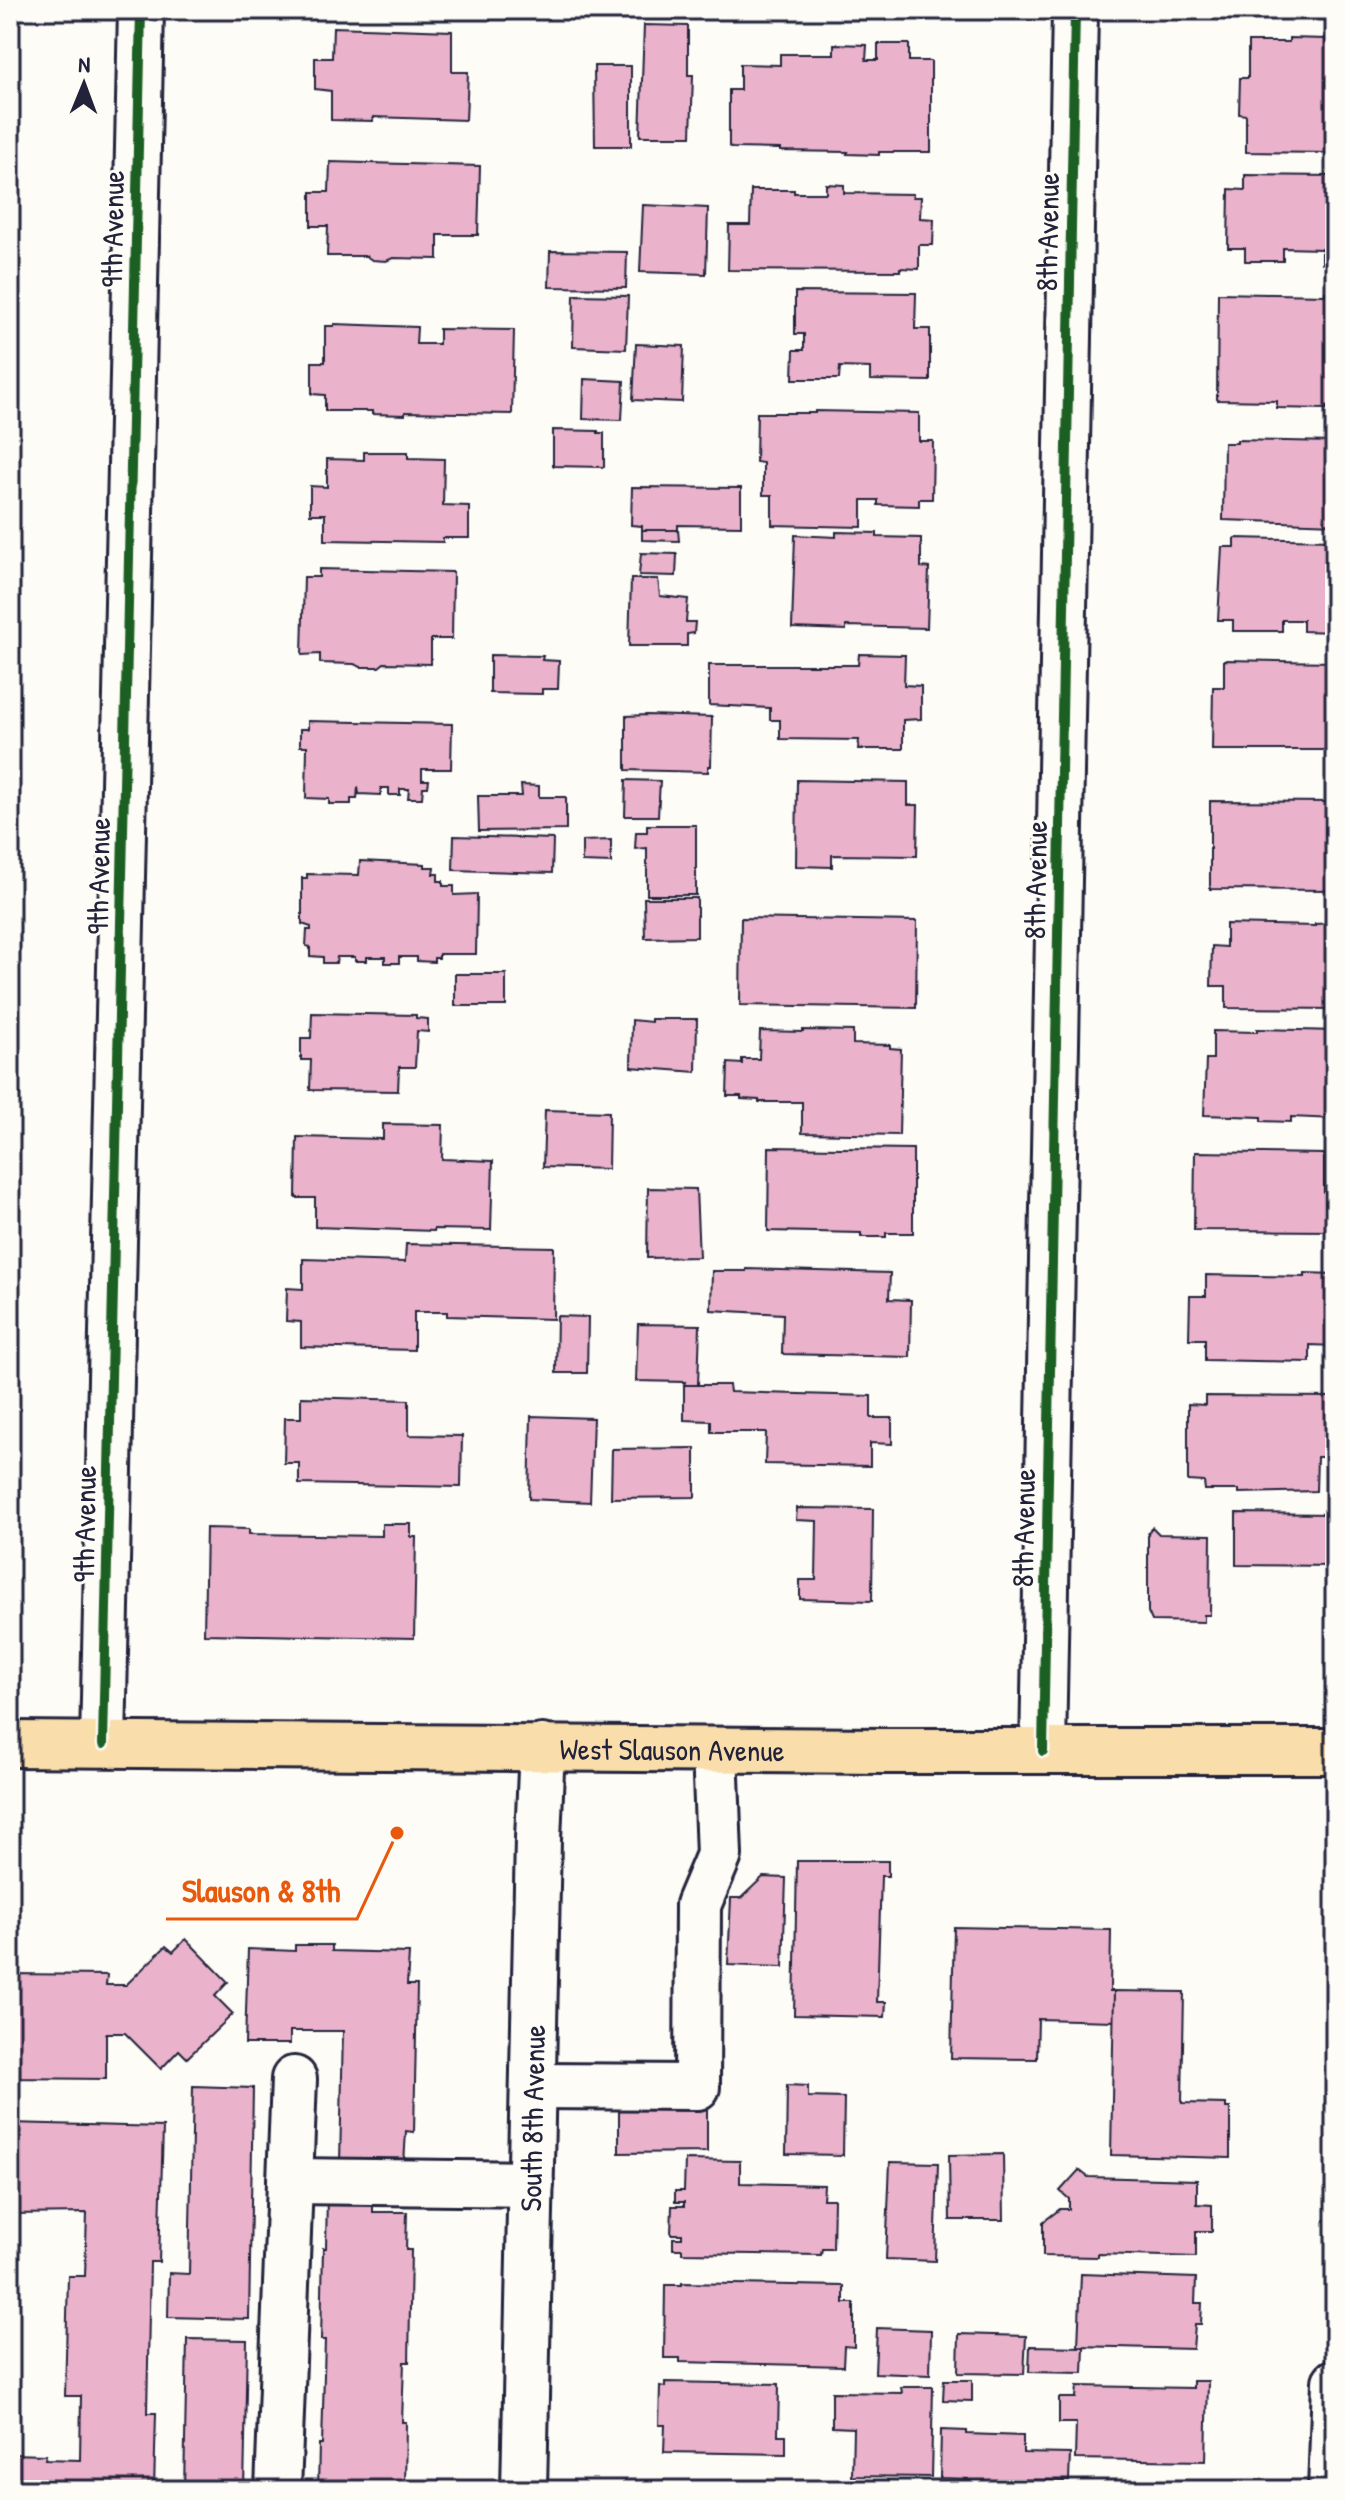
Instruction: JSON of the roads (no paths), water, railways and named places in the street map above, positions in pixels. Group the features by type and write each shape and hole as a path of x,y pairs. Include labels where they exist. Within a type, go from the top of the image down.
{"main road":[{"name":"West Slauson Avenue","path":"10,1744 1335,1751"}],"street":[{"name":"9th Avenue","path":"103,1744 141,10"},
{"name":"8th Avenue","path":"1043,1751 1075,10"},
{"name":"South 8th Avenue","path":"524,2490 542,1747"},
{"path":"534,2086 697,2087 698,1905 719,1855 715,1750"},
{"path":"278,2490 294,2079"},
{"path":"290,2181 531,2184"},
{"path":"1331,2490 1335,2382"}],"place":[{"name":"Slauson & 8th","path":"397,1833"}]}
